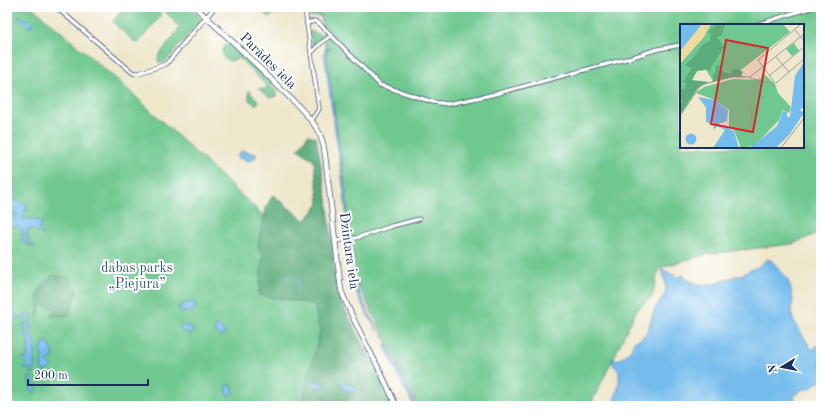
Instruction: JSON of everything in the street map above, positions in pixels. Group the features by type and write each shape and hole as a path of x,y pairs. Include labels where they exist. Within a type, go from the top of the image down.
{"street":[{"path":"56,7 133,73 138,73 168,63 215,7"},
{"name":"Parādes iela","path":"195,7 264,73 311,121 321,136"},
{"path":"306,7 319,110 311,121"},
{"path":"759,24 813,7"},
{"path":"307,23 315,21 380,85 433,102 448,104 491,95 658,49 680,45"},
{"path":"312,52 331,36"},
{"name":"Dzintara iela","path":"321,136 325,155 341,290 347,306 388,386 396,406"},
{"path":"335,241 356,238 419,219"}],"green space":[{"name":"dabas parks „Piejūra”","path":"7,7 32,7 122,84 298,248 388,406 7,406"},
{"path":"130,7 157,7 160,11 160,17 138,43 136,43 113,22 123,9 127,11"},
{"path":"161,7 188,7 202,19 165,62 161,63 158,61 160,54 180,28"},
{"path":"256,7 278,7 270,18"},
{"path":"301,7 821,7 821,232 792,244 708,254 659,268 652,297 637,309 590,406 418,406 357,282 324,37 312,47 310,31 324,36 321,16 310,17"},
{"path":"225,45 232,45 276,89 276,96 270,98 259,89 267,89 267,86 239,58 230,61 224,58 222,51"},
{"path":"249,90 251,92 250,93 257,99 258,102 256,105 249,100"},
{"path":"308,135 316,137 327,198 336,285 342,304 386,388 393,406 301,406 320,333 314,304 259,295 263,254 258,248 266,207 273,195 305,221 319,204 314,161 298,149"},
{"path":"53,275 69,278 77,290 69,315 50,316 55,308 41,305 38,317 38,294"}],"water":[{"path":"19,15 26,20 29,18 32,26 28,27 19,18"},
{"path":"330,49 326,52 346,194 349,237 324,54 325,50"},
{"path":"242,151 256,154 256,157 252,160 246,161 242,158 240,159 237,155"},
{"path":"14,185 16,188 7,198 7,189"},
{"path":"7,198 9,201 17,200 26,204 28,210 25,210 24,219 36,219 42,223 39,231 43,234 41,235 34,229 28,229 27,239 31,245 34,245 35,247 31,246 21,240 23,231 17,226 7,227 7,222 12,222 17,214 13,210 12,211 7,208"},
{"path":"768,259 772,261 787,278 793,300 791,311 793,320 812,350 821,341 821,382 816,383 811,389 803,389 794,396 797,406 611,406 619,383 618,370 612,362 614,357 617,360 626,355 630,351 634,342 640,339 647,332 653,313 666,291 665,281 661,271 662,269 679,278 682,275 685,279 706,285 716,284 743,274 759,266"},
{"path":"354,279 356,280 362,298 378,331 358,295 354,286"},
{"path":"193,302 195,303 196,308 193,311 181,313 181,308 178,309 180,305"},
{"path":"10,306 20,317 28,314 33,317 30,320 30,334 34,342 35,350 34,373 31,373 31,368 25,369 28,364 22,359 27,358 29,348 26,330 23,323 26,324 28,322 25,319 7,319 7,309"},
{"path":"181,325 193,328 194,332 190,334 182,331 180,327"},
{"path":"218,326 225,332 221,337 214,330 215,327"},
{"path":"45,342 48,342 54,356 47,361 52,365 51,368 45,372 41,368 41,362 44,359 39,351"},
{"path":"384,344 386,345 416,406 414,406 403,386"},
{"path":"31,377 36,386 35,394 30,389 31,387 28,378"},
{"path":"314,381 327,386 315,387 312,385"},
{"path":"340,383 357,386 355,392 345,390"},
{"path":"229,384 233,387 234,392 228,397 226,386"}],"waterway":[{"path":"279,278 290,278"},
{"path":"294,278 298,279 298,293"}]}
